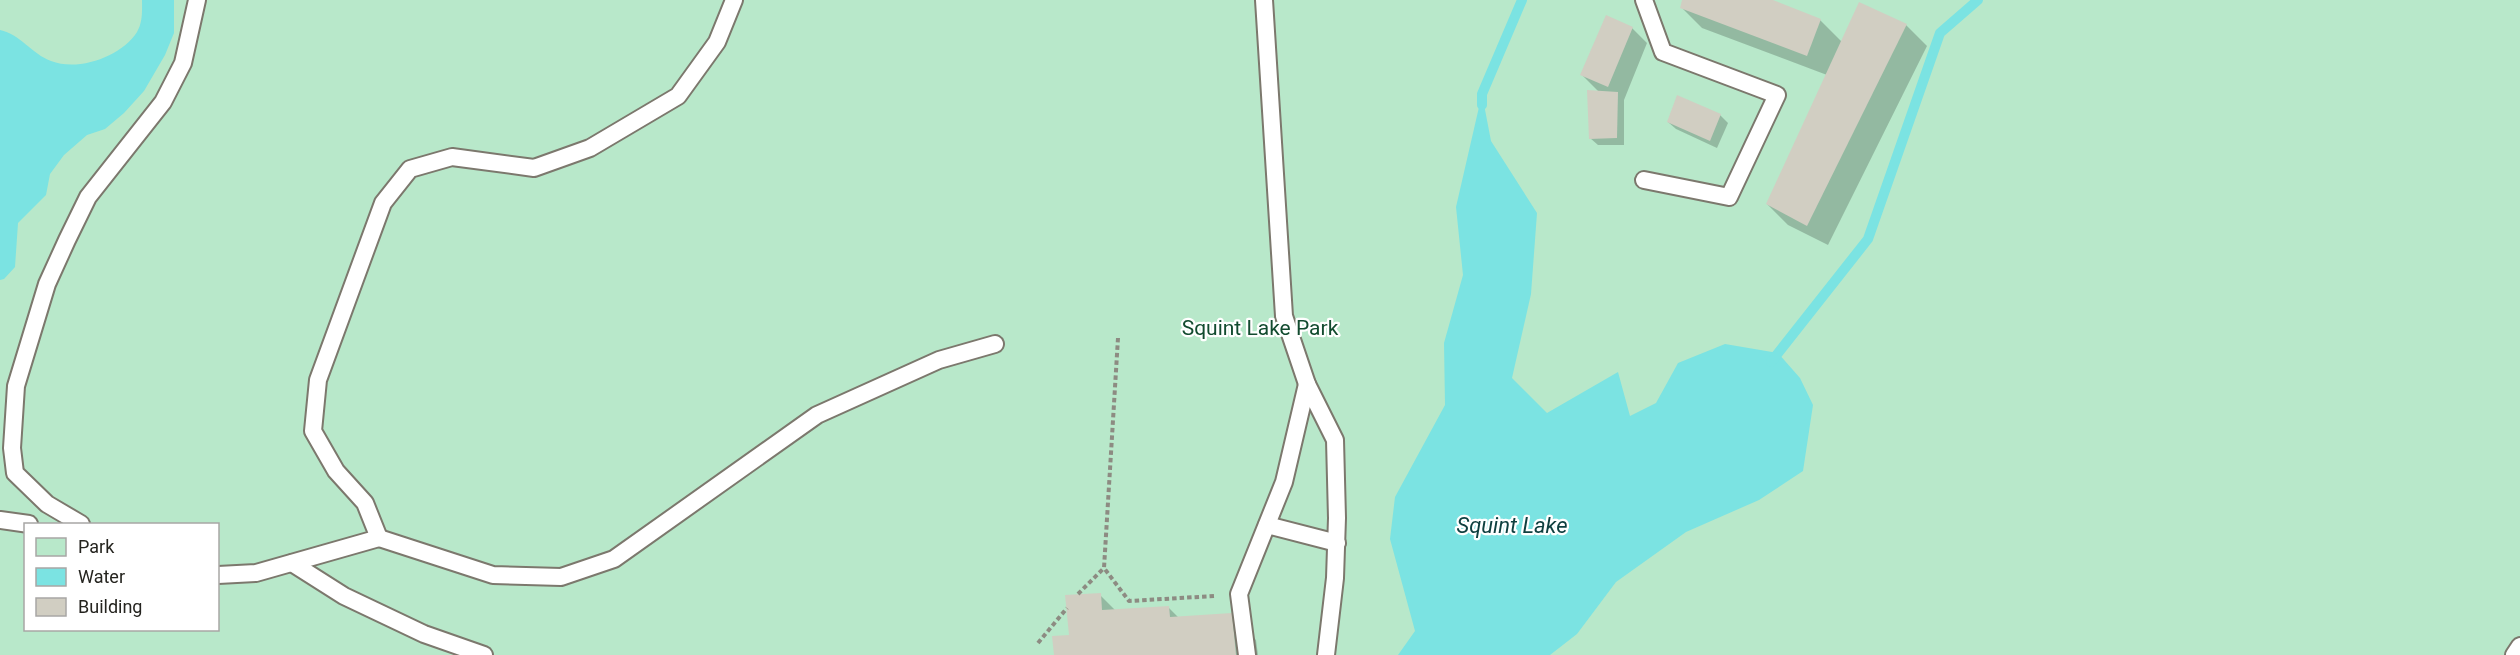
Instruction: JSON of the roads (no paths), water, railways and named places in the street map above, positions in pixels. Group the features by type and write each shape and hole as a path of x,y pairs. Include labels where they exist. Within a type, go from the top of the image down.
{"lane":[{"path":"15,473 12,448 16,386 47,284 88,197 163,102 183,63 197,0"},
{"path":"379,538 365,503 336,471 313,431 318,380 383,203 410,169 452,157 534,168 590,148 678,96 717,42 734,0"},
{"path":"1264,0 1284,316 1307,384 1335,440 1337,543 1326,655"},
{"path":"1644,0 1663,52 1778,95 1729,197 1644,180"},
{"path":"219,575 256,573 379,538 493,575 561,577 614,559 817,415 939,360 995,344"},
{"path":"1247,655 1239,594 1284,482 1307,384"},
{"path":"0,462 15,473 46,504 78,523"},
{"path":"0,520 24,524"},
{"path":"1267,525 1337,543"},
{"path":"292,563 344,596 424,634 484,655"},
{"path":"2514,655 2520,646"}],"water":[{"path":"142,0 174,0 174,33 165,55 144,91 124,113 105,129 87,135 64,155 50,174 46,195 18,223 15,267 4,279 0,280 0,30 14,36 51,61 62,64 87,63 111,55 130,41 140,24"},
{"name":"Squint Lake","path":"1482,94 1491,141 1537,213 1531,294 1512,378 1547,413 1618,372 1630,416 1656,403 1678,363 1725,344 1778,353 1800,378 1813,405 1803,471 1759,500 1686,532 1616,582 1577,634 1550,655 1398,655 1415,631 1390,539 1395,497 1445,405 1444,343 1463,275 1456,207"}],"waterway":[{"path":"1482,105 1482,94 1522,0"},
{"path":"1771,362 1868,239 1940,33 1978,0"}],"park label":[{"name":"Squint Lake Park","path":"1260,328"}]}
